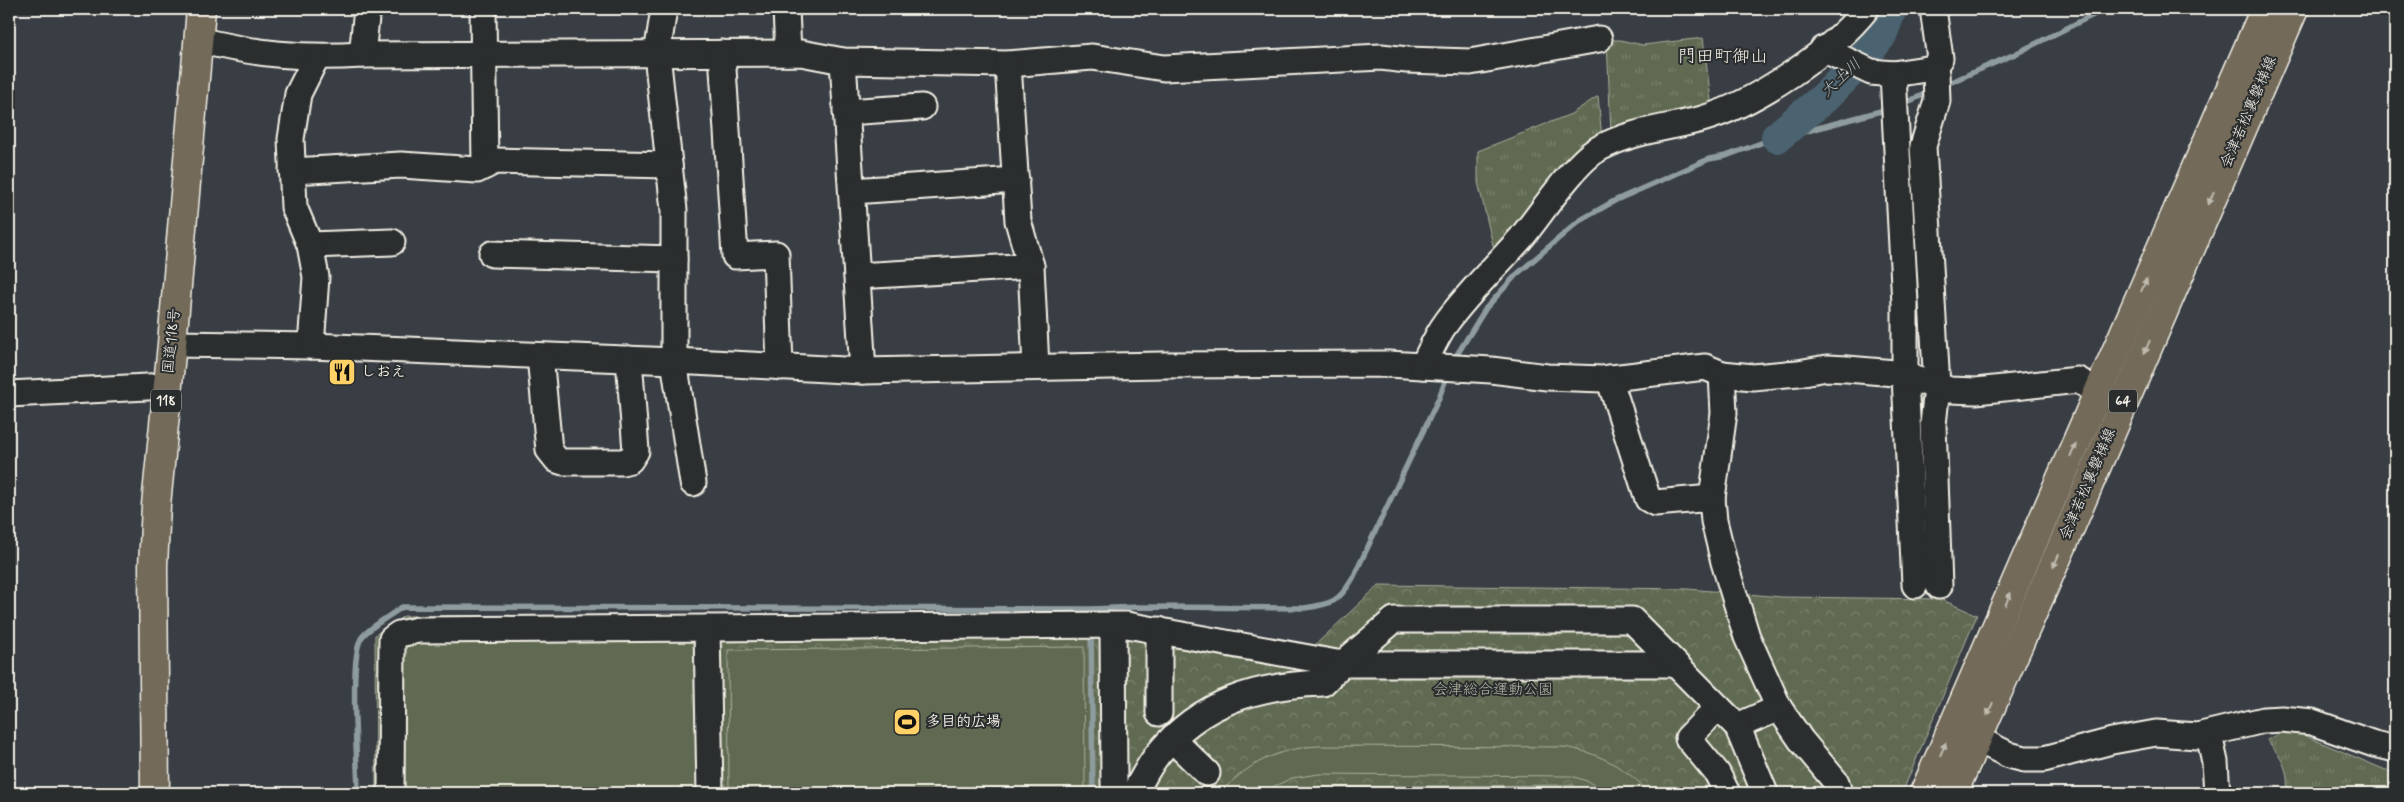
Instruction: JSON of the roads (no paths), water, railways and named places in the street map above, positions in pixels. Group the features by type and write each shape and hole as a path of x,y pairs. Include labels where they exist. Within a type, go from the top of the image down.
{"main road":[{"name":"国道118号","path":"155,793 153,566 201,9"},
{"name":"会津若松裏磐梯線","path":"1924,793 2264,9"},
{"name":"会津若松裏磐梯線","path":"1952,793 2294,9"}],"street":[{"path":"362,55 367,9"},
{"path":"483,9 482,55 485,166"},
{"path":"664,9 657,54 674,210 674,361 693,483"},
{"path":"786,9 788,53"},
{"path":"1422,366 1445,324 1580,166 1598,149 1619,138 1703,118 1748,101 1794,72 1853,24 1866,9"},
{"path":"1823,49 1870,72 1893,74 1933,68 1940,58 1933,9"},
{"path":"198,40 237,50 316,58 362,55 801,53 843,61 1008,64 1092,57 1164,68 1381,56 1407,60 1470,62 1599,40"},
{"path":"722,53 735,256 776,254 780,367"},
{"path":"311,346 316,278 310,245 294,207 292,139 298,94 316,58"},
{"path":"843,61 863,372"},
{"path":"1008,64 1018,221 1031,266 1036,368"},
{"path":"1893,74 1905,304 1905,376 1927,586 1933,426 1937,387 1923,146 1938,101 1936,73 1933,68"},
{"path":"846,112 922,107"},
{"path":"292,170 401,165 477,170 495,161 669,165"},
{"path":"852,191 1016,180"},
{"path":"310,245 392,242"},
{"path":"492,254 674,259"},
{"path":"857,276 1031,266"},
{"path":"172,344 311,346 674,361 863,372 1378,364 1547,377 1609,378 1706,367 1722,374 1753,377 1837,368 1895,373 1950,390 1976,391 2078,380 2122,406"},
{"path":"540,356 549,450 556,460 564,462 622,462 630,460 636,451 629,359"},
{"path":"1722,374 1724,413 1712,498 1716,529 1747,637 1779,708 1801,740 1836,782 1839,793"},
{"path":"1609,378 1648,499 1655,503 1712,498"},
{"path":"9,394 168,386"},
{"path":"1124,788 1172,739 1193,721 1227,701 1270,687 1323,683 1342,664 1394,620 1632,620 1737,726 1765,793"},
{"path":"1113,626 1124,788"},
{"path":"391,793 392,639 399,634 418,630 1113,626 1159,630 1342,664 1675,664"},
{"path":"707,628 710,793"},
{"path":"1159,630 1159,713"},
{"path":"1718,707 1688,738 1717,773 1727,793"},
{"path":"1737,726 1779,708"},
{"path":"1976,739 2010,755 2024,759 2044,759 2112,741 2156,733 2209,735 2264,720 2282,719 2312,722 2374,744 2395,748"},
{"path":"2209,735 2216,762 2217,793"},
{"path":"1172,739 1207,773"}],"waterway":[{"name":"大土川","path":"1777,137 1825,97 1859,63 1881,35 1891,9"},
{"path":"1942,86 2015,54 2105,9"},
{"path":"1901,105 1929,92"},
{"path":"1453,361 1486,308 1516,275 1579,221 1616,200 1709,159 1726,156 1777,137 1785,137 1888,109"},
{"path":"358,793 355,712 355,665 358,648 362,637 366,633 402,607 1091,609 1139,607 1305,608 1328,603 1339,597 1353,578 1438,400 1448,374"},
{"path":"1091,630 1093,793"}],"place":[{"name":"しおえ","path":"342,372"},
{"name":"多目的広場","path":"907,722"}],"district":[{"name":"門田町御山","path":"1723,57"}],"park label":[{"name":"会津総合運動公園","path":"1493,690"}]}
